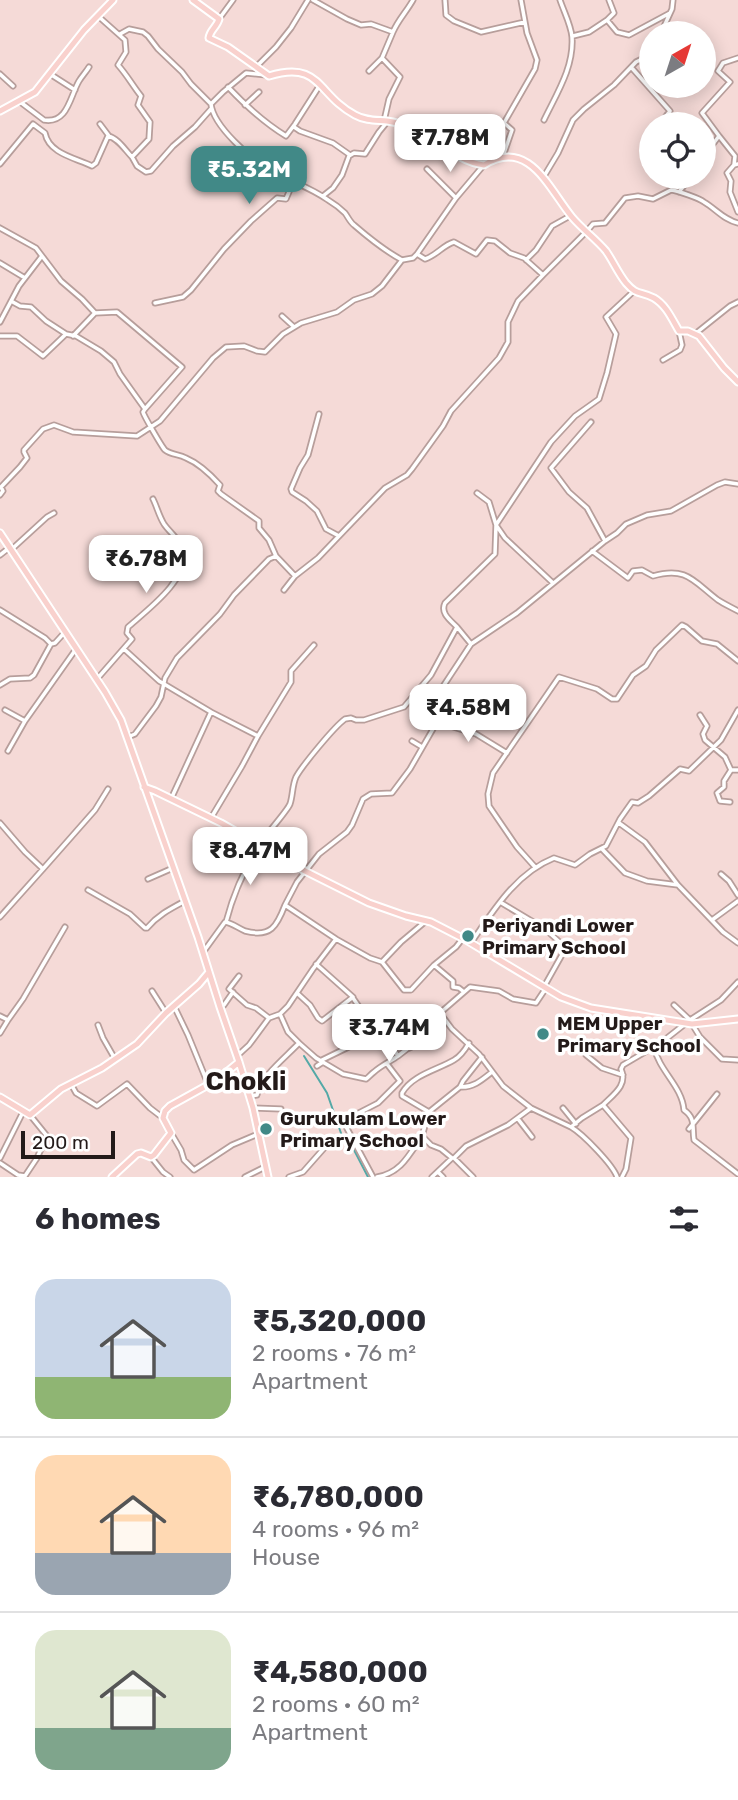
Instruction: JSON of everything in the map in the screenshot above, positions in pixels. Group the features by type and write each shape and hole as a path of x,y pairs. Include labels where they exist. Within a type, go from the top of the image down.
{"main road":[{"path":"0,111 35,92 84,30 113,0"},
{"path":"193,0 219,19 209,38 228,47 269,76 286,71 298,71 308,75 327,93 363,119 386,121 415,129 471,163 484,165 503,156 521,160 552,187 571,216 605,251 634,291 663,304 679,331 688,331 699,336 738,382"},
{"path":"0,533 97,679 115,708 128,737 238,1059 253,1108 268,1177"},
{"path":"144,787 211,818 305,871 369,903 426,921 471,943 561,997 591,1008 689,1023 738,1019"},
{"path":"0,1097 26,1113 102,1068 137,1044 209,972"},
{"path":"112,1177 136,1154 151,1157 171,1133 163,1118 170,1106 217,1080 238,1059"}],"street":[{"path":"219,19 233,0"},
{"path":"256,67 276,47 311,0 361,25 371,24 393,32"},
{"path":"369,72 382,58 396,24 413,0"},
{"path":"445,0 446,15 454,22 481,32 525,22"},
{"path":"503,156 512,130 504,124 535,69 537,60 521,0"},
{"path":"544,120 570,62 572,36 560,0"},
{"path":"572,36 589,32 607,20 614,13 610,0"},
{"path":"666,21 673,0"},
{"path":"607,20 617,32 629,36 670,13"},
{"path":"98,16 125,40 126,52 118,65 141,96 138,105 149,122 149,139 132,157"},
{"path":"120,34 129,29 144,32 149,36 158,50 182,72 211,107 216,119 232,140 267,169 323,196 346,214 351,223 402,260 413,258 417,254 456,198 484,165"},
{"path":"323,196 342,176 350,155 365,154 386,121 389,99 400,77 382,58"},
{"path":"738,58 723,63 718,71 730,82 702,113 736,155 736,164 727,173 731,181 730,192 738,212"},
{"path":"544,178 572,120 639,60"},
{"path":"19,101 48,121 56,118 65,112 78,82 89,67"},
{"path":"631,67 669,112"},
{"path":"100,124 132,157 137,166 146,172 151,171 173,146 195,127 228,87 246,73 269,76"},
{"path":"0,74 13,86"},
{"path":"50,74 75,90"},
{"path":"228,87 266,124 286,136 320,85"},
{"path":"245,105 259,92"},
{"path":"0,164 33,124 45,132 46,139 56,150 92,166 109,136"},
{"path":"293,127 333,143 350,155"},
{"path":"716,140 719,136"},
{"path":"427,169 456,198"},
{"path":"155,303 183,297 191,290 251,221 277,198 286,199 294,180"},
{"path":"284,590 385,488 407,475 451,411 499,358 508,342 508,322 518,301 593,224 605,223 625,198 653,199 671,190 701,199 729,221 738,223"},
{"path":"653,199 654,205"},
{"path":"526,260 536,250 551,226 571,216"},
{"path":"0,228 29,243 61,281 95,313"},
{"path":"417,254 425,259 454,242 476,254 486,240 495,241 510,253 526,260 543,275"},
{"path":"0,322 25,278 42,256"},
{"path":"0,495 3,491 1,487 27,458 24,450 43,429 54,425 73,432 137,436 152,427 170,410 213,358 226,347 244,346 265,352 283,334 301,323 337,312 354,300 372,294 382,286 402,260"},
{"path":"0,263 25,278"},
{"path":"471,644 443,608 495,554 496,525 551,442 575,416 599,399 616,334 606,317 634,291"},
{"path":"11,301 32,307 46,321 66,334 101,351 114,362 145,409"},
{"path":"695,334 738,302"},
{"path":"73,336 95,313 117,312 182,367 145,409 144,416 163,449 188,458 220,485 218,491 221,494 259,521 259,528 276,556 295,576"},
{"path":"282,316 294,327"},
{"path":"663,360 681,350 679,331"},
{"path":"0,336 17,336 43,356 66,334"},
{"path":"319,414 309,456 300,468 291,489 317,511 326,529 339,536"},
{"path":"591,422 551,468 569,492 587,508 606,541"},
{"path":"226,922 243,930 265,932 277,925 297,882 319,854 347,832 363,799 370,794 392,793 410,769 437,722 438,699 442,688 471,644 517,613 626,524 671,511 725,482 738,484"},
{"path":"477,493 489,502 496,525 505,538 554,583"},
{"path":"97,679 132,639 127,633 128,627 163,595 183,567 184,551 166,527 153,499"},
{"path":"0,555 54,513"},
{"path":"592,551 628,578 633,571 642,570 653,576 668,572 689,576 719,601 738,611"},
{"path":"128,737 135,734 156,706 165,678 177,658 220,614 234,595 269,559 276,556"},
{"path":"0,610 51,643"},
{"path":"535,866 517,847 487,802 493,774 559,677 617,699 633,675 646,666 656,650 682,625 702,641 717,644 738,661"},
{"path":"203,953 226,922 233,894 259,845 290,804 297,775 341,722 351,718 364,720 404,707 431,675 457,627"},
{"path":"0,685 10,679 30,678 34,675 51,643 55,643 65,632"},
{"path":"211,818 291,682 291,671 314,645"},
{"path":"8,751 25,721 76,649"},
{"path":"124,649 164,684 258,736"},
{"path":"5,710 25,721"},
{"path":"471,943 500,902 535,866 554,858 575,865 602,849 609,842 632,802 638,803 649,796 680,769 689,771 722,740 738,710"},
{"path":"171,799 211,712"},
{"path":"700,715 707,726 703,734 705,740 725,757 731,770"},
{"path":"437,722 476,734 507,752"},
{"path":"412,741 422,747"},
{"path":"731,770 738,770"},
{"path":"730,802 720,800 717,793 724,787 724,781 731,770"},
{"path":"0,917 95,810 108,789"},
{"path":"0,823 43,869"},
{"path":"619,823 645,842 678,885 738,943"},
{"path":"602,849 625,873 647,881 678,885"},
{"path":"148,879 173,868"},
{"path":"721,874 738,895"},
{"path":"88,890 130,914 147,928"},
{"path":"146,933 154,919 185,901"},
{"path":"712,920 738,901"},
{"path":"500,902 545,929 564,946 545,987 536,1003 513,999 499,991 470,987 440,1013 452,1029 482,1057 503,1086 531,1108 574,1126"},
{"path":"285,905 335,939 382,962 404,990 411,989 463,939"},
{"path":"382,962 426,921"},
{"path":"0,1033 65,927"},
{"path":"238,1059 269,1018 280,1014 297,993 335,939"},
{"path":"316,964 353,998 363,1015 366,1017 372,1014 398,1056"},
{"path":"434,965 453,981 453,987 464,992"},
{"path":"239,976 229,989 247,1005 269,1018"},
{"path":"574,1126 620,1090 624,1075 621,1069 623,1065 654,1047 721,1000 738,982"},
{"path":"152,991 166,1013"},
{"path":"220,1007 233,992"},
{"path":"297,993 322,1021 353,998"},
{"path":"674,1005 722,1059 738,1060"},
{"path":"174,1006 208,1084"},
{"path":"280,1014 288,1032 316,1058 342,1074 366,1079 375,1070 418,1044 445,1020"},
{"path":"0,1016 8,1020"},
{"path":"98,1025 116,1059"},
{"path":"317,1066 381,1027"},
{"path":"249,1096 257,1095 258,1087 264,1079 299,1043"},
{"path":"429,1112 402,1096 402,1093 421,1076 455,1060 469,1043"},
{"path":"654,1047 660,1065 683,1101 684,1110 690,1114 694,1140 738,1174"},
{"path":"586,1055 602,1068 624,1075"},
{"path":"400,1081 378,1103 343,1121 375,1177 384,1176 399,1168 410,1156 422,1136 429,1112 460,1087 482,1057"},
{"path":"387,1064 405,1088"},
{"path":"460,1087 480,1082 492,1072"},
{"path":"71,1084 76,1093 97,1106 127,1084 163,1118"},
{"path":"689,1129 717,1094"},
{"path":"564,1108 579,1132 622,1177 631,1138 603,1105"},
{"path":"253,1108 281,1109"},
{"path":"432,1177 466,1146 518,1119 531,1108"},
{"path":"0,1158 26,1113 47,1136 37,1158 25,1176 18,1175 0,1163"},
{"path":"518,1119 532,1137"},
{"path":"171,1133 184,1160 194,1170"},
{"path":"192,1177 194,1170 232,1145 258,1134"},
{"path":"422,1136 431,1145 453,1158 473,1177"},
{"path":"289,1177 303,1172 334,1140"},
{"path":"151,1157 170,1177"},
{"path":"245,1177 266,1167"},
{"path":"438,1172 443,1177"}],"waterway":[{"path":"304,1056 327,1093 342,1136 353,1148 368,1177"}],"place":[{"name":"Periyandi Lower Primary School","path":"468,936"},
{"name":"MEM Upper Primary School","path":"543,1034"},
{"name":"Gurukulam Lower Primary School","path":"266,1129"}],"district":[{"name":"Chokli","path":"246,1081"}]}
